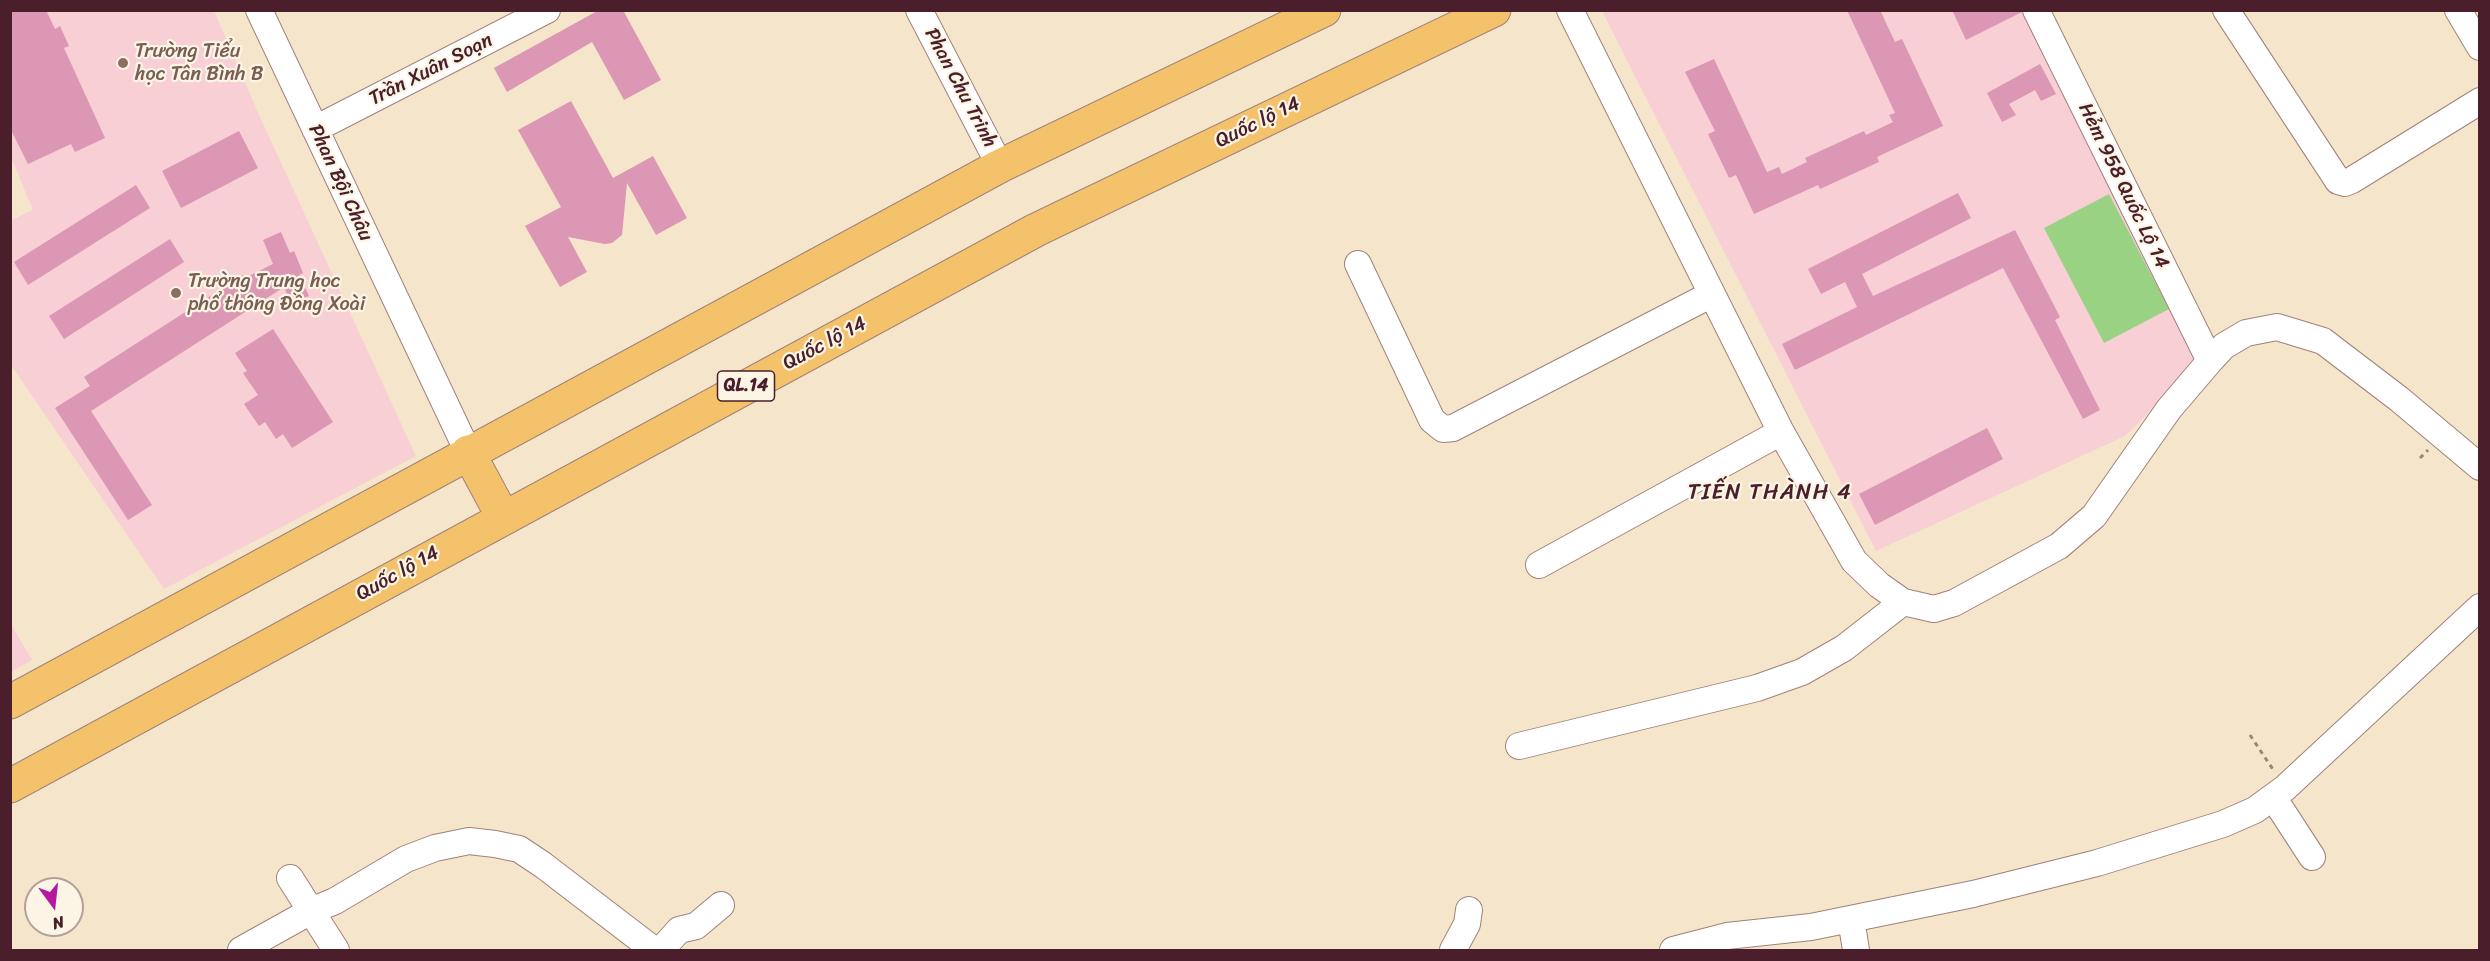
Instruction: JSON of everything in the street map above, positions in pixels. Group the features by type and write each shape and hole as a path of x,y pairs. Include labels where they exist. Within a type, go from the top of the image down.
{"highway":[{"path":"10,702 1000,166 1324,10"},
{"name":"Quốc lộ 14","path":"10,786 1035,230 1494,10"},
{"path":"468,452 503,517"}],"street":[{"name":"Phan Bội Châu","path":"259,10 468,452"},
{"name":"Trần Xuân Soạn","path":"315,129 547,10"},
{"name":"Phan Chu Trinh","path":"919,10 1000,166"},
{"path":"1570,10 1781,432 1854,561 1879,585 1903,602 1934,609 1954,603 2059,546 2094,516 2169,410 2210,361 2224,346 2246,333 2277,327 2323,341 2399,399 2480,467"},
{"name":"Hẻm 958 Quốc Lộ 14","path":"2036,10 2210,361"},
{"path":"2226,10 2338,181 2345,183 2352,180 2480,101"},
{"path":"2458,10 2480,47"},
{"path":"1358,264 1432,420 1443,429 1453,428 1712,294"},
{"path":"1539,565 1781,432"},
{"path":"1519,746 1757,688 1802,672 1844,648 1903,602"},
{"path":"1673,951 1727,936 1810,927 1973,894 2097,862 2223,824 2256,810 2279,792 2480,607"},
{"path":"2279,792 2312,857"},
{"path":"241,951 415,855 469,841 519,849 654,951"},
{"path":"290,878 336,951"},
{"path":"661,951 679,930 696,926 721,905"},
{"path":"1453,951 1467,924 1469,910"},
{"path":"1851,919 1856,951"}],"path":[{"path":"2250,735 2279,792"}],"shaded area":[{"name":"Trường Trung học phổ thông Đồng Xoài","path":"11,11 214,11 259,115 416,456 164,589 11,365 10,221 33,210 11,157"},
{"path":"1602,11 2022,11 2201,362 2125,436 1876,551"},
{"path":"10,623 32,660 11,672 10,672"}],"green space":[{"path":"2109,194 2169,309 2104,343 2044,228"}],"building":[{"path":"10,10 46,10 55,29 60,26 69,46 64,48 105,138 75,152 71,144 28,164 10,128"},
{"path":"599,10 623,10 661,80 624,100 592,42 507,92 494,68"},
{"path":"1847,10 1880,10 1895,42 1902,39 1943,126 1877,157 1879,162 1820,189 1818,185 1754,214 1736,175 1729,178 1708,134 1715,131 1685,72 1714,59 1767,172 1779,167 1782,174 1807,162 1805,158 1864,131 1866,135 1893,122 1889,115 1895,113"},
{"path":"1952,10 2021,10 2022,12 1966,40"},
{"path":"2040,64 2056,94 2041,101 2035,90 2009,104 2016,115 2002,122 1987,93"},
{"path":"571,101 613,178 653,156 687,218 656,235 627,183 622,235 612,243 605,244 568,237 587,272 560,287 525,226 561,207 518,130"},
{"path":"239,131 258,168 181,208 162,171"},
{"path":"136,185 150,208 28,285 14,262"},
{"path":"1958,193 1971,218 1862,274 1873,296 2015,230 2060,317 2055,320 2100,410 2083,419 2003,268 1795,370 1782,344 1857,307 1845,282 1821,294 1808,269"},
{"path":"281,232 290,253 294,251 303,273 299,275 309,296 291,304 284,287 91,411 152,505 128,520 55,408 90,386 84,377 243,275 245,278 273,264 263,240"},
{"path":"170,239 184,262 64,339 49,316"},
{"path":"273,329 333,422 292,448 283,434 276,439 265,422 259,426 244,404 258,395 243,373 247,371 235,353"},
{"path":"1987,428 2003,459 1875,525 1859,494"}],"place":[{"name":"Trường Tiểu học Tân Bình B","path":"123,63"},
{"name":"Trường Trung học phổ thông Đồng Xoài","path":"176,293"}],"district":[{"name":"TIẾN THÀNH 4","path":"1770,493"}]}
